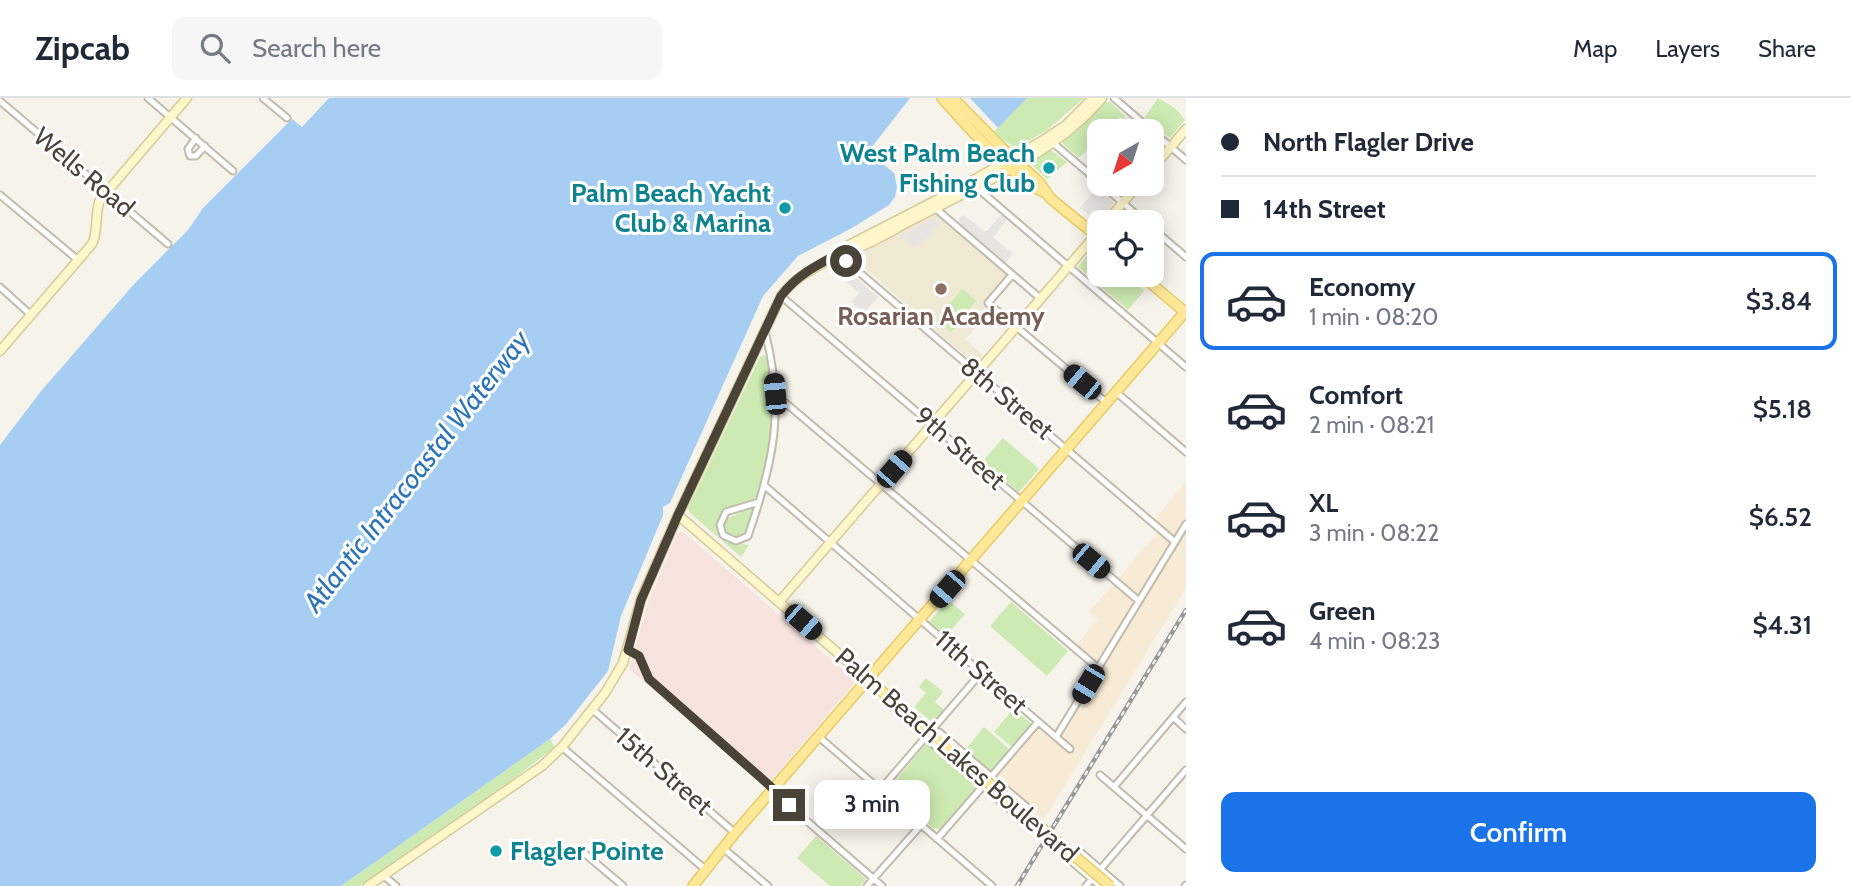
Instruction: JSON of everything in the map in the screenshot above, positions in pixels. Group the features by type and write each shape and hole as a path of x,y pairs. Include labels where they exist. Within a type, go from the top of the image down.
{"main road":[{"path":"942,98 1011,163 1040,183 1046,194 1087,226"},
{"path":"953,98 1011,163"},
{"path":"693,886 1186,312 1156,287"},
{"name":"Palm Beach Lakes Boulevard","path":"869,680 1110,886"}],"street":[{"path":"148,98 233,171"},
{"path":"0,351 94,240 97,207 187,98"},
{"path":"263,98 287,118"},
{"path":"368,886 542,766 562,747 614,679 628,650 641,600 678,515 781,296 796,279 807,270 840,253 850,251 976,187 1066,125 1093,98"},
{"path":"840,253 847,246 1053,143 1071,130 1102,98"},
{"path":"1114,98 1186,159"},
{"name":"Wells Road","path":"0,101 168,244"},
{"path":"1164,155 1186,129"},
{"path":"196,138 188,149 190,156 196,156 205,146"},
{"path":"1053,143 1087,172"},
{"path":"976,187 1186,367"},
{"path":"0,195 78,260"},
{"path":"1115,196 1131,210"},
{"path":"1117,210 1129,196"},
{"path":"935,208 1041,299"},
{"path":"1164,238 1186,257"},
{"path":"779,602 1087,247"},
{"name":"8th Street","path":"840,253 846,261 1175,542"},
{"path":"1012,275 988,303 1107,403"},
{"path":"0,287 31,315"},
{"name":"9th Street","path":"781,296 1139,601"},
{"path":"759,502 726,512 720,521 723,536 736,541 748,536 765,485 775,430 775,394 765,330"},
{"path":"1116,392 1186,452"},
{"path":"775,394 1098,668"},
{"name":"11th Street","path":"765,485 1070,749"},
{"name":"Palm Beach Lakes Boulevard","path":"678,515 869,680"},
{"path":"1056,737 1186,524"},
{"path":"628,650 639,656 649,679 882,886"},
{"path":"880,790 981,673"},
{"path":"1114,787 1186,702"},
{"name":"15th Street","path":"592,709 735,834"},
{"path":"1173,717 1186,729"},
{"path":"937,839 1038,722"},
{"path":"930,732 939,732 1028,808 1020,818 929,741 930,732"},
{"path":"819,737 992,886"},
{"path":"562,747 705,870"},
{"path":"1086,886 1186,770"},
{"path":"1100,775 1186,849"},
{"path":"867,886 921,825"},
{"name":"15th Street","path":"723,848 768,886"},
{"path":"1100,886 1071,861 1079,851 1119,886"},
{"path":"584,853 623,886"},
{"path":"383,875 396,886"}],"shaded area":[{"path":"1090,196 1106,196 1114,203 1108,210 1087,210 1087,213 1080,208"},
{"name":"Rosarian Academy","path":"936,214 1008,275 983,303 991,311 965,339 984,356 976,365 853,258 855,254"},
{"path":"963,215 986,232 1001,215 1007,220 993,237 1013,254 1004,264 956,224"},
{"path":"934,218 940,225 932,230 934,234 914,247 901,235"},
{"path":"838,262 878,297 864,313 851,302 859,293 830,267"},
{"path":"1186,482 1186,588 1044,819 994,777 1042,721 1056,732 1097,663 1076,645 1098,619 1089,612 1162,528 1154,520"},
{"path":"680,532 856,681 766,787 629,669 648,603"}],"green space":[{"path":"1027,98 1084,98 1047,130 1016,148 994,132"},
{"path":"1158,98 1175,108 1185,120 1170,138 1164,133 1164,119 1145,117"},
{"path":"1106,102 1110,102 1126,117 1123,119 1087,119"},
{"path":"1087,119 1087,150 1079,158 1063,141"},
{"path":"1051,150 1067,162 1047,179 1032,165"},
{"path":"1087,256 1087,275 1078,267"},
{"path":"1101,287 1140,287 1144,291 1128,310"},
{"path":"962,289 976,301 951,332 937,320"},
{"path":"764,355 768,358 771,410 767,470 755,498 727,511 718,519 719,535 727,542 749,545 741,557 690,513 688,508 760,357"},
{"path":"1003,438 1039,469 1019,492 983,461"},
{"path":"754,509 744,535 737,539 724,532 726,519"},
{"path":"948,600 965,614 946,636 929,622"},
{"path":"1011,602 1068,651 1047,676 990,626"},
{"path":"926,678 943,692 935,702 944,710 933,723 914,707 926,693 919,687"},
{"path":"1013,709 1032,724 1012,747 994,732"},
{"path":"984,727 1010,750 991,772 965,750"},
{"path":"550,739 555,747 495,793 360,886 341,886"},
{"path":"927,743 978,787 941,829 933,828 904,804 910,797 893,783"},
{"path":"816,836 866,879 860,886 830,886 797,858"}],"water":[{"name":"Atlantic Intracoastal Waterway","path":"329,98 910,98 868,152 894,173 897,187 895,197 889,205 852,228 798,256 763,296 670,503 663,507 663,515 621,616 608,671 566,724 550,739 341,886 0,886 0,445 42,390 135,283 188,230 203,208 292,119 302,127"},
{"path":"970,98 1027,98 998,128"}],"railway":[{"path":"1017,886 1186,610"}],"place":[{"name":"West Palm Beach Fishing Club","path":"1049,168"},
{"name":"Palm Beach Yacht Club & Marina","path":"785,208"},
{"name":"Rosarian Academy","path":"941,289"},
{"name":"Flagler Pointe","path":"496,851"}],"route":[{"path":"789,805 649,679 639,656 628,650 641,600 781,296 788,286 807,270 840,253 846,261"}]}
